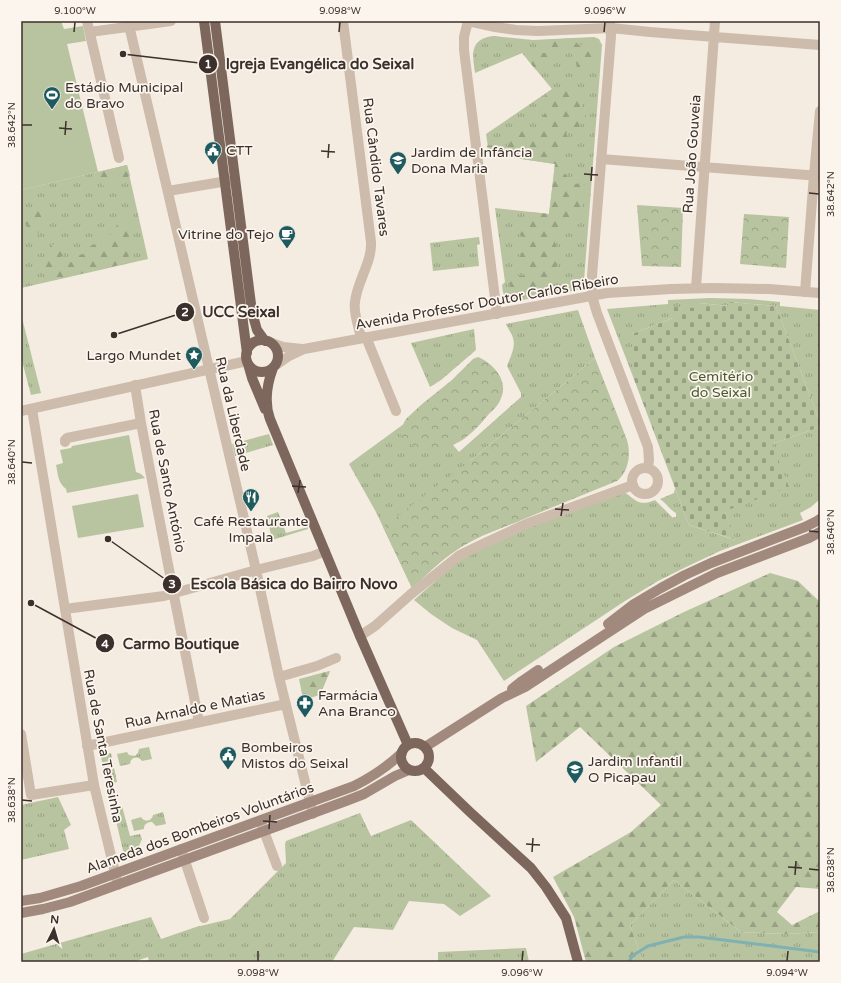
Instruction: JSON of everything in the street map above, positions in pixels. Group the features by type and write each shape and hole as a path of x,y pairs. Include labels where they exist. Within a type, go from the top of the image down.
{"main road":[{"path":"204,21 252,312 257,330 267,342 276,348 278,352 278,357 269,380 267,394 267,407 270,419"},
{"path":"215,21 247,359 252,378 261,401 270,419 325,551 405,749"},
{"path":"267,342 255,342 248,348 247,359 254,370 258,372 267,372 275,366"},
{"path":"502,698 522,681 616,619 634,604 661,588 711,563 804,527 820,519"},
{"path":"425,747 502,698 525,687 644,609 717,573 809,538 820,532"},
{"path":"413,743 417,743 425,747 430,758 424,768 420,771 415,771 409,770 405,767 401,758 405,749 413,743"},
{"name":"Alameda dos Bombeiros Voluntários","path":"21,901 64,892 354,786 382,770 405,749"},
{"path":"424,768 531,868 546,887 566,918 578,962"},
{"name":"Alameda dos Bombeiros Voluntários","path":"21,913 70,902 264,832 364,794 395,776 409,770"}],"street":[{"path":"87,21 119,158"},
{"path":"90,32 129,24 171,21"},
{"name":"Rua Cândido Tavares","path":"343,21 371,242 370,257 355,300 355,310 364,338 396,411"},
{"path":"497,314 464,50 464,37 468,21 495,28 538,31 610,24 714,37 820,45"},
{"name":"Rua João Gouveia","path":"696,288 716,21"},
{"name":"Rua da Liberdade","path":"129,24 208,369 256,570 279,677 312,814"},
{"path":"610,24 592,276 592,296 648,448 648,468"},
{"path":"805,292 817,176 820,110"},
{"path":"601,159 817,176"},
{"path":"168,191 230,181"},
{"name":"Avenida Professor Doutor Carlos Ribeiro","path":"304,349 607,293 696,288 756,288 820,293"},
{"path":"267,342 283,347 304,349"},
{"path":"275,366 289,356 304,349"},
{"path":"21,411 247,359"},
{"name":"Rua de Santo António","path":"135,385 173,593 199,722"},
{"name":"Rua de Santa Teresinha","path":"32,409 94,785 118,885"},
{"path":"65,442 67,438 141,423"},
{"path":"648,468 658,477 657,486 655,490 647,494 642,494 635,489 632,478 640,469 648,468"},
{"path":"361,639 411,594 460,555 526,524 633,485"},
{"path":"65,609 164,596 256,570 313,556 325,551"},
{"path":"279,677 317,666 336,658"},
{"name":"Rua Arnaldo e Matias","path":"88,746 286,704"},
{"path":"21,734 31,795 94,785"},
{"path":"260,820 277,866"},
{"path":"181,849 204,918"}],"green space":[{"name":"Estádio Municipal do Bravo","path":"21,21 61,21 64,29 83,26 86,41 67,44 98,172 21,190"},
{"path":"493,36 533,40 594,37 599,39 602,45 584,281 582,287 577,290 517,301 507,299 503,292 502,285 505,282 495,208 549,214 555,164 489,154 486,134 552,89 522,53 475,73 473,60 474,48 480,40"},
{"path":"573,38 579,46 586,43 599,48 600,57 594,61 592,66 577,68 576,63 578,57 571,54 566,49 556,52 552,57 546,59 544,68 536,70 527,59 535,54 545,53 547,49 544,45 545,40"},
{"path":"560,87 565,90 577,87 583,98 582,107 586,116 576,131 566,133 570,142 568,149 557,153 557,159 565,163 564,173 573,184 583,183 586,190 583,199 582,211 576,218 567,220 564,233 555,242 559,256 556,267 557,277 548,283 540,283 533,294 519,295 511,289 509,281 514,275 525,276 527,269 521,264 520,257 523,251 523,246 528,240 519,234 515,227 516,219 526,218 531,212 549,214 555,164 489,154 487,146 497,144 508,147 512,132 521,126 531,130 543,126 543,116 548,110 546,94 552,89"},
{"path":"127,165 148,259 21,288 21,190"},
{"path":"127,165 130,175 127,178 117,177 112,180 109,186 105,187 99,181 98,172"},
{"path":"39,204 46,205 46,210 48,213 44,219 44,230 39,233 33,230 28,230 27,224 21,225 21,212 26,214 33,207"},
{"path":"637,205 683,208 681,267 642,266"},
{"path":"744,214 789,217 786,268 740,264"},
{"path":"123,221 131,225 134,230 132,235 128,237 129,243 132,247 132,254 128,257 128,263 49,281 44,278 45,265 51,256 50,247 57,242 62,245 64,252 59,260 64,263 72,262 76,255 85,254 94,244 107,244 110,235 116,231 117,223"},
{"path":"479,237 480,244 477,245 479,266 433,271 430,243"},
{"path":"710,298 749,299 780,302 780,306 820,310 820,422 776,306 730,302 730,306 698,303 698,308 632,334 632,374 607,309 668,304 668,300"},
{"name":"Cemitério do Seixal","path":"730,302 776,306 820,422 820,427 772,444 789,487 725,511 736,540 689,525 632,374 632,334 673,318 673,307 697,308 698,303 729,306"},
{"path":"578,310 595,358 470,461 520,521 470,541 432,569 412,588 376,512 349,464 423,410 459,452 521,397 521,393 507,366 514,341 506,324"},
{"path":"21,314 41,393 31,395 21,357"},
{"path":"474,329 476,350 441,380 430,387 411,343"},
{"path":"478,357 494,368 501,379 503,392 496,407 477,428 460,442 437,449 425,450 417,448 405,441 401,436 400,430 406,419 452,380 473,359"},
{"path":"595,358 627,440 629,456 628,462 621,477 617,481 482,536 454,551 412,588 383,527 470,461"},
{"path":"820,427 820,499 811,507 800,513 803,520 720,551 658,581 504,681 477,640 452,628 414,600 451,566 489,543 624,492 641,503 655,500 673,518 676,517 676,513 660,499 674,493 675,488 689,525 735,540 725,511 772,444"},
{"path":"269,434 273,445 235,456 232,444"},
{"path":"129,435 136,472 145,478 67,493 60,481 56,465 63,463 60,450 71,448 72,446"},
{"path":"138,494 144,527 78,538 72,506"},
{"path":"278,512 286,533 308,527 308,529 272,540 267,516"},
{"path":"770,573 798,581 820,602 820,889 796,887 777,912 792,925 820,911 820,932 786,934 741,932 674,880 630,925 643,962 586,962 574,917 553,877 631,832 661,805 580,727 536,762 526,706 614,647 684,612"},
{"path":"330,671 320,695 303,699 299,679"},
{"path":"330,671 320,695 305,699 304,697 310,690 308,684 309,678 314,675"},
{"path":"149,747 152,759 142,761 135,758 131,760 130,764 120,766 117,754 127,752 129,755 135,756 139,749"},
{"path":"111,753 117,782 107,785 101,757"},
{"path":"58,797 71,825 64,830 69,849 21,860 21,805"},
{"path":"122,806 130,836 140,834 142,839 133,859 125,859 113,808"},
{"path":"163,812 166,824 156,826 152,822 149,822 145,825 144,829 134,831 131,820 141,817 146,821 151,819 153,815"},
{"path":"360,813 371,836 411,820 491,896 460,916 444,904 409,901 393,930 354,927 332,962 149,962 148,957 133,962 21,962 21,954 151,917 161,939 196,927 230,919 286,863 286,841"},
{"path":"674,880 741,932 786,934 820,932 820,962 643,962 630,925"},
{"path":"526,948 529,962 438,962 438,952"}],"waterway":[{"path":"629,962 632,956 648,946 684,937 699,937 820,952"}],"place":[{"name":"Igreja Evangélica do Seixal","path":"123,54"},
{"name":"Estádio Municipal do Bravo","path":"52,110"},
{"name":"CTT","path":"213,165"},
{"name":"Jardim de Infância Dona Maria","path":"398,175"},
{"name":"Vitrine do Tejo","path":"287,249"},
{"name":"UCC Seixal","path":"114,335"},
{"name":"Largo Mundet","path":"194,370"},
{"name":"Café Restaurante Impala","path":"251,512"},
{"name":"Escola Básica do Bairro Novo","path":"108,539"},
{"name":"Carmo Boutique","path":"31,603"},
{"name":"Farmácia Ana Branco","path":"305,718"},
{"name":"Bombeiros Mistos do Seixal","path":"228,770"},
{"name":"Jardim Infantil O Picapau","path":"575,784"}]}
